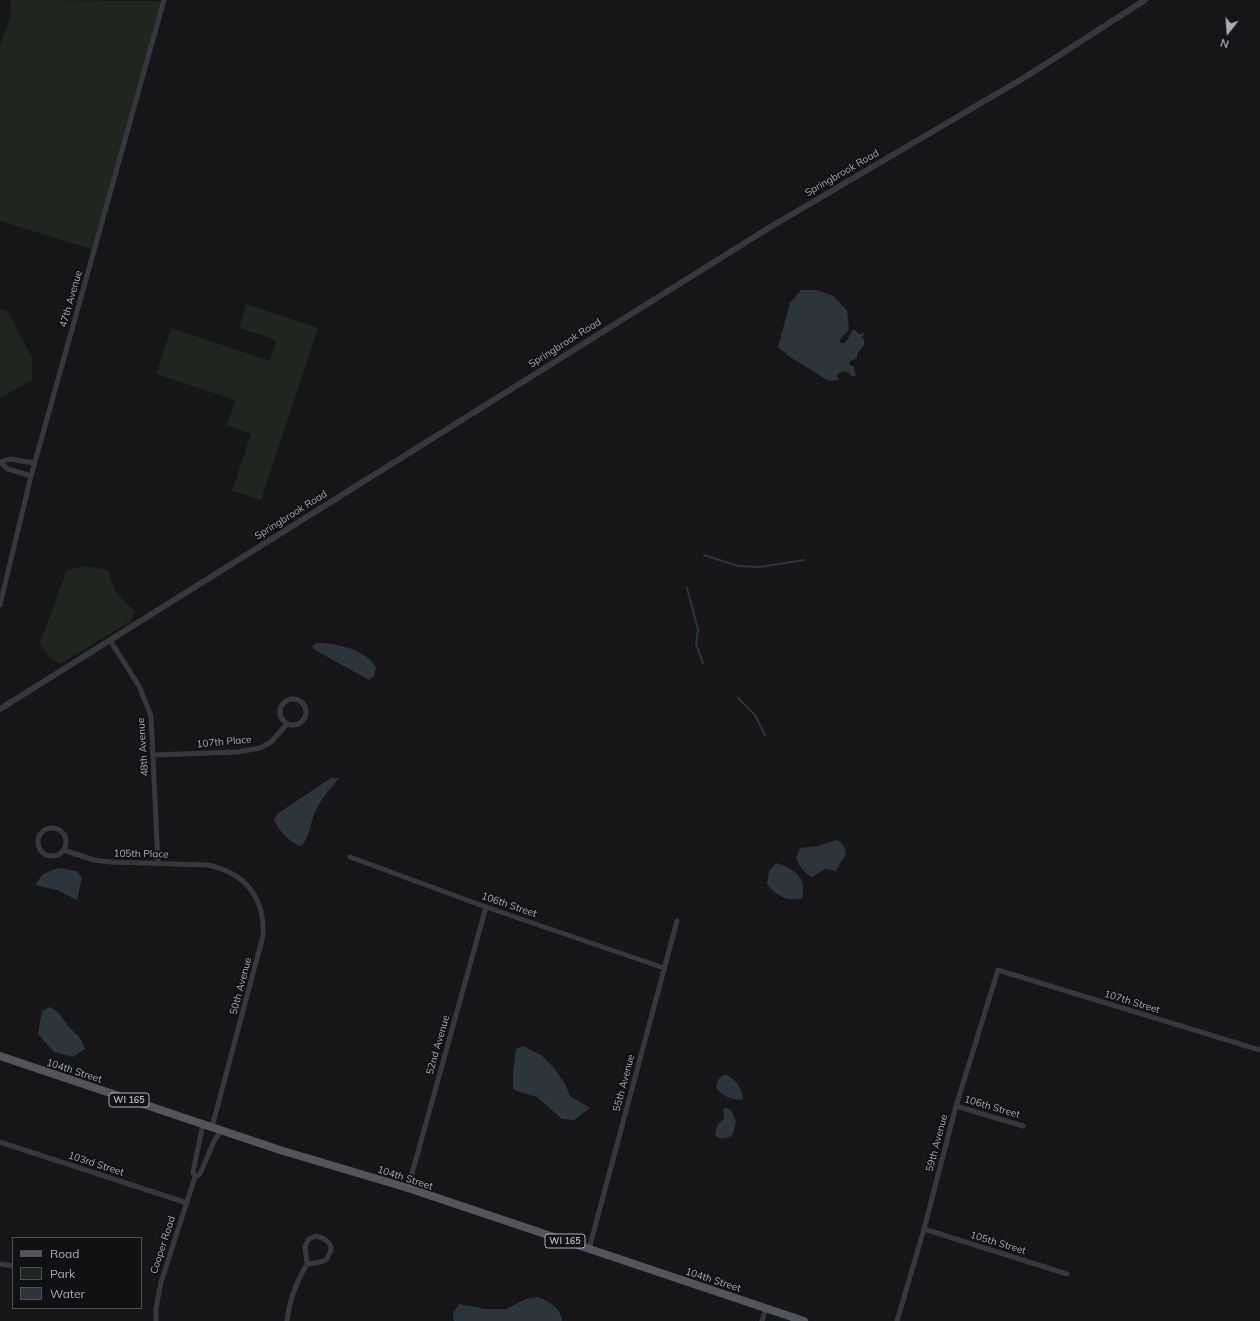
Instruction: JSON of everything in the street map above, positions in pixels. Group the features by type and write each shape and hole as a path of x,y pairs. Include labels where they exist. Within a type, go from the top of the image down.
{"main road":[{"name":"104th Street","path":"0,1056 280,1150 408,1188 804,1321"}],"street":[{"name":"47th Avenue","path":"0,605 34,463 164,0"},
{"name":"Springbrook Road","path":"0,709 767,229 1027,76 1145,0"},
{"path":"31,476 8,469 1,462 10,459 34,463"},
{"name":"48th Avenue","path":"110,640 139,686 151,716 158,863"},
{"name":"107th Place","path":"296,699 306,708 305,716 300,723 296,725 287,724 281,718 281,705 288,700 296,699"},
{"name":"107th Place","path":"153,755 238,752 260,748 271,742 287,724"},
{"name":"105th Place","path":"63,850 65,846 65,837 59,830 55,828 47,829 40,834 38,844 42,852 46,854 55,855 63,850 94,860 103,861 208,865 220,867"},
{"name":"106th Street","path":"350,857 486,907 664,968"},
{"name":"50th Avenue","path":"212,1127 263,936 264,926 260,906 249,886 232,873 220,867"},
{"name":"52nd Avenue","path":"408,1188 486,907"},
{"name":"55th Avenue","path":"589,1249 677,921"},
{"name":"107th Street","path":"998,970 1260,1050"},
{"name":"59th Avenue","path":"897,1321 924,1229 956,1106 998,970"},
{"name":"106th Street","path":"956,1106 1023,1126"},
{"name":"Cooper Road","path":"156,1321 158,1294 161,1282 195,1177 193,1172 203,1124"},
{"name":"Cooper Road","path":"195,1177 200,1174 215,1139 222,1130"},
{"name":"103rd Street","path":"0,1142 187,1203"},
{"name":"105th Street","path":"924,1229 1067,1274"},
{"path":"287,1321 292,1294 307,1264 305,1246 309,1239 316,1236 324,1238 330,1244 331,1251 327,1259 320,1262 307,1264"},
{"path":"0,1264 12,1266"},
{"path":"762,1321 766,1308"}],"green space":[{"path":"11,0 164,1 94,250 0,221 0,45 10,18"},
{"path":"246,304 318,328 261,500 232,491 251,434 227,425 235,400 156,374 171,328 270,361 276,340 239,328"},
{"path":"0,308 9,313 32,358 32,380 0,398"},
{"path":"85,566 108,570 112,584 117,593 135,611 131,621 60,664 50,658 39,642 67,570"}],"water":[{"path":"801,290 816,290 833,296 847,310 849,330 840,339 840,343 845,343 852,330 855,330 859,334 864,333 862,338 864,339 864,345 857,354 857,358 849,362 850,365 854,367 856,375 852,377 849,373 843,371 837,375 839,380 829,381 790,357 778,347 790,303"},
{"path":"316,643 344,646 363,654 371,660 376,668 374,676 369,680 315,650 312,646"},
{"path":"331,778 339,778 317,807 304,843 301,846 297,845 285,836 274,819 277,814"},
{"path":"837,840 844,846 846,855 836,871 825,869 812,877 804,871 796,858 800,848 818,846"},
{"path":"776,863 798,875 803,886 802,898 787,899 774,892 767,884 769,871"},
{"path":"58,868 77,871 82,878 77,900 57,890 35,885 43,874"},
{"path":"50,1007 60,1015 80,1038 83,1044 85,1049 73,1057 54,1052 38,1034 42,1011"},
{"path":"523,1046 541,1055 554,1068 565,1084 570,1096 590,1108 574,1120 562,1119 537,1097 513,1089 513,1072 516,1049"},
{"path":"723,1075 727,1075 738,1085 742,1094 742,1100 727,1097 718,1090 716,1087 718,1080"},
{"path":"726,1108 731,1110 736,1121 733,1135 721,1139 715,1135 717,1125 724,1119 723,1109"},
{"path":"538,1297 547,1301 560,1312 562,1321 454,1321 453,1313 459,1304 486,1309 506,1309 526,1299"}],"waterway":[{"path":"704,555 738,566 759,567 804,560"},
{"path":"687,588 698,629 696,644 703,663"},
{"path":"738,698 755,715 765,735"}]}
